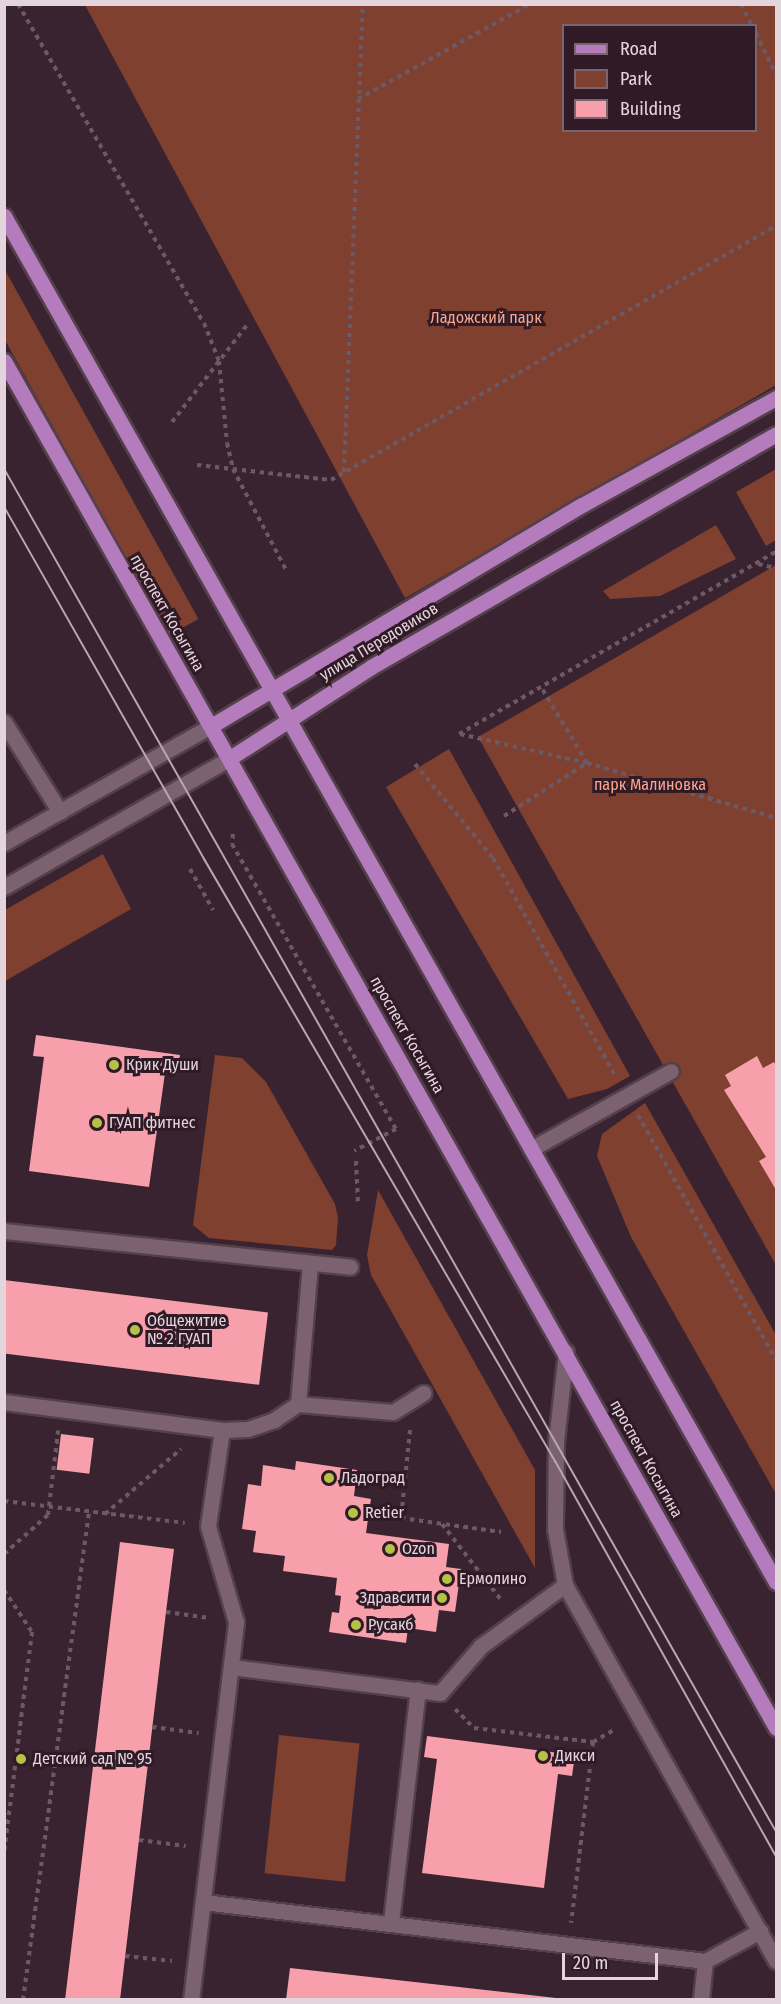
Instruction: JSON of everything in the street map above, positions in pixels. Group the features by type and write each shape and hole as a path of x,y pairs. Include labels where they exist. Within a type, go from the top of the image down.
{"main road":[{"path":"4,216 777,1582"},
{"name":"проспект Косыгина","path":"4,361 777,1728"},
{"name":"улица Передовиков","path":"211,726 271,688 582,505 777,398"},
{"name":"улица Передовиков","path":"230,758 288,719 514,582 777,434"}],"street":[{"path":"4,722 60,812"},
{"name":"улица Передовиков","path":"4,843 211,726"},
{"name":"улица Передовиков","path":"4,887 230,758"},
{"path":"531,1149 671,1071"},
{"path":"4,1231 350,1268"},
{"path":"298,1404 310,1265"},
{"path":"566,1352 556,1441 555,1529 565,1585 777,1961"},
{"path":"4,1402 214,1428 248,1429 274,1420 298,1404 393,1412 423,1393"},
{"path":"191,2000 236,1622 208,1526 214,1428"},
{"path":"231,1667 440,1693 481,1646 565,1585"},
{"path":"391,1922 418,1690"},
{"path":"203,1902 391,1922 705,1961 760,1931"},
{"path":"701,2000 705,1961"}],"path":[{"path":"18,4 204,323 219,361 227,443 234,469 286,570"},
{"path":"344,473 363,4"},
{"path":"358,99 530,4"},
{"path":"741,4 751,24"},
{"path":"757,35 777,75"},
{"path":"197,465 331,480 777,226"},
{"path":"172,422 247,325"},
{"path":"777,552 459,734 587,763 777,818"},
{"path":"757,563 777,568"},
{"path":"541,687 587,763"},
{"path":"504,816 587,763"},
{"path":"415,765 493,858 777,1360"},
{"path":"233,834 232,844 396,1129 354,1151"},
{"path":"190,869 213,910"},
{"path":"356,1161 358,1203"},
{"path":"4,1554 48,1515 60,1409"},
{"path":"411,1423 401,1518 501,1532"},
{"path":"105,1514 214,1428"},
{"path":"4,1501 208,1526"},
{"path":"23,2000 89,1512"},
{"path":"442,1524 516,1619"},
{"path":"4,1590 32,1632 4,1853"},
{"path":"166,1612 236,1622"},
{"path":"440,1693 474,1728 593,1742 614,1730"},
{"path":"152,1727 222,1736"},
{"path":"569,1944 593,1742"},
{"path":"139,1840 209,1849"},
{"path":"125,1956 195,1964"}],"green space":[{"name":"Ладожский парк","path":"85,5 776,5 776,385 405,598"},
{"path":"5,270 198,619 169,635 4,338"},
{"path":"776,469 776,540 766,546 736,492"},
{"path":"716,525 736,559 660,596 610,599 603,591"},
{"name":"парк Малиновка","path":"776,565 776,1265 478,737"},
{"path":"449,749 630,1076 607,1089 568,1099 386,787"},
{"path":"103,854 131,909 5,981 5,910"},
{"path":"215,1055 242,1058 266,1082 335,1204 338,1218 336,1245 332,1250 209,1238 193,1225"},
{"path":"645,1103 776,1335 776,1494 631,1237 597,1156 602,1134"},
{"path":"378,1190 535,1470 535,1568 371,1275 367,1255"},
{"path":"279,1735 360,1743 345,1882 264,1873"}],"building":[{"name":"ГУАП фитнес","path":"36,1035 180,1055 177,1075 165,1073 149,1187 29,1171 44,1057 33,1056"},
{"path":"757,1056 763,1068 774,1062 776,1066 776,1190 759,1161 766,1157 724,1090 731,1086 725,1075"},
{"name":"Общежитие № 2 ГУАП","path":"4,1280 268,1312 259,1385 4,1354"},
{"path":"61,1434 94,1438 89,1474 57,1470"},
{"path":"296,1461 357,1470 354,1496 371,1499 366,1533 449,1544 446,1567 461,1569 455,1612 439,1610 436,1632 408,1628 406,1643 329,1632 332,1612 339,1613 341,1596 335,1595 337,1578 283,1571 285,1556 253,1552 256,1531 242,1529 248,1484 261,1486 263,1465 295,1470"},
{"path":"120,1542 174,1549 120,2000 65,2000"},
{"path":"427,1736 575,1755 572,1776 558,1774 544,1888 422,1873 437,1759 424,1757"},
{"path":"290,1968 556,1998 556,2000 286,2000"}],"tram line":[{"path":"4,468 776,1831"},
{"path":"4,506 205,860 556,1462 776,1856"}],"place":[{"name":"Крик Души","path":"114,1065"},
{"name":"ГУАП фитнес","path":"97,1123"},
{"name":"Общежитие № 2 ГУАП","path":"135,1330"},
{"name":"Ладоград","path":"329,1478"},
{"name":"Retier","path":"353,1513"},
{"name":"Ozon","path":"390,1549"},
{"name":"Ермолино","path":"447,1579"},
{"name":"Здравсити","path":"442,1598"},
{"name":"Русакб","path":"356,1625"},
{"name":"Дикси","path":"543,1756"},
{"name":"Детский сад № 95","path":"21,1759"}]}
